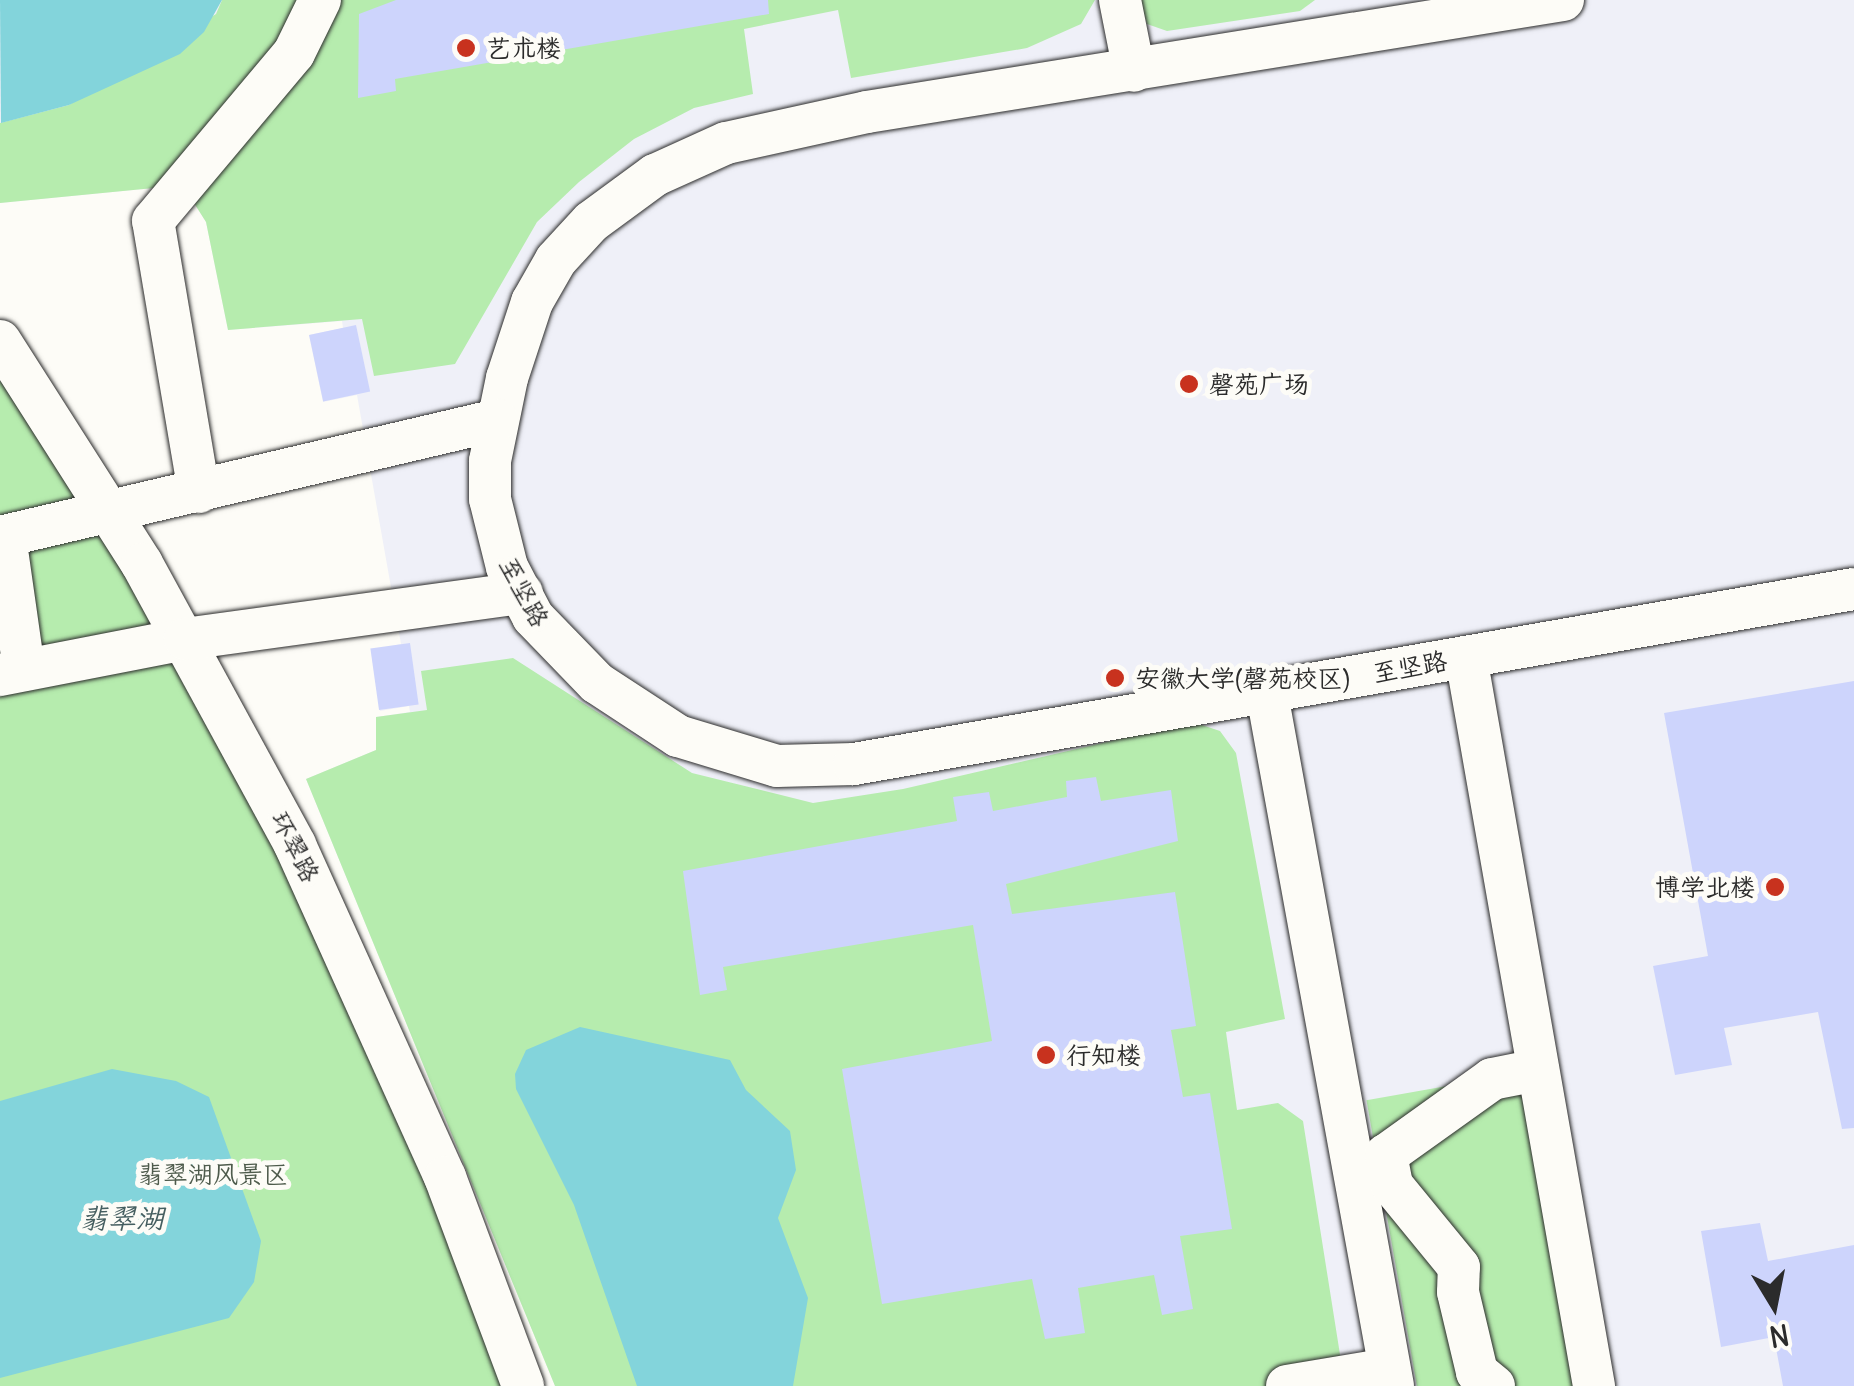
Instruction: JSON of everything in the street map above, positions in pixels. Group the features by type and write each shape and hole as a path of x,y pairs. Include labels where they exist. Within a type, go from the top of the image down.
{"street":[{"path":"200,492 154,221 294,53 320,0"},
{"path":"1120,0 1134,71"},
{"name":"至坚路","path":"1564,0 852,115 726,142 654,175 591,222 556,260 532,302 498,420 490,499 506,567 568,657 649,719 708,750 778,766 854,764 1854,589"},
{"name":"环翠路","path":"0,341 112,514 185,639 344,946 446,1177 523,1386"},
{"path":"498,420 2,537 12,673 185,639 522,593"},
{"path":"1466,657 1594,1386"},
{"path":"1267,694 1391,1377 1287,1386"},
{"path":"1494,1386 1477,1372 1459,1268 1392,1185 1386,1156 1492,1078 1538,1070"}],"shaded area":[{"name":"安徽大学(磬苑校区)","path":"0,0 1854,0 1854,1386 555,1386 306,779 376,750 376,717 410,712 409,706 380,711 371,650 401,644 357,395 323,402 309,335 343,328 342,321 228,330 206,222 187,192 164,187 0,203"}],"green space":[{"path":"222,0 320,0 164,187 0,203 0,123 69,105 216,14"},
{"path":"327,0 1095,0 1081,24 1027,48 851,78 838,10 744,29 753,94 694,108 634,139 579,182 537,222 455,364 374,376 362,319 228,330 206,222 187,192"},
{"path":"1140,0 1315,0 1300,11 1167,31 1147,24"},
{"name":"翡翠湖风景区","path":"0,341 142,564 523,1386 0,1386"},
{"path":"513,658 692,773 813,803 903,789 1193,722 1220,731 1236,753 1285,1019 1226,1032 1237,1110 1278,1103 1303,1121 1345,1386 555,1386 306,779 376,750 376,717 427,710 421,671"},
{"path":"1526,1072 1581,1386 1417,1386 1366,1100"}],"water":[{"path":"0,0 222,0 204,32 180,54 69,105 1,123"},
{"path":"580,1027 730,1060 746,1090 790,1131 796,1170 778,1218 808,1298 793,1386 637,1386 574,1205 516,1089 515,1074 526,1050"},
{"name":"翡翠湖","path":"112,1069 176,1081 209,1097 261,1241 254,1282 229,1318 0,1378 0,1101"}],"building":[{"name":"艺术楼","path":"396,0 768,0 769,14 395,79 396,91 358,98 359,14"},
{"path":"356,325 370,392 323,401 309,335"},
{"path":"410,643 419,704 379,710 370,649"},
{"name":"博学北楼","path":"1854,681 1854,1128 1842,1129 1818,1012 1724,1028 1732,1065 1675,1075 1653,966 1708,956 1664,713"},
{"name":"行知楼","path":"1096,777 1101,801 1171,790 1178,841 1006,884 1012,914 1175,892 1196,1026 1171,1030 1183,1097 1210,1093 1232,1229 1180,1236 1193,1309 1162,1315 1154,1275 1078,1288 1085,1333 1045,1339 1032,1279 882,1304 842,1069 992,1041 973,925 723,967 727,990 700,995 683,871 957,821 953,797 989,792 993,811 1067,797 1066,781"},
{"path":"1760,1223 1768,1261 1854,1245 1854,1386 1783,1386 1774,1337 1721,1347 1701,1231"}],"place":[{"name":"艺术楼","path":"466,48"},
{"name":"磬苑广场","path":"1189,384"},
{"name":"安徽大学(磬苑校区)","path":"1115,678"},
{"name":"博学北楼","path":"1775,887"},
{"name":"行知楼","path":"1046,1055"}]}
